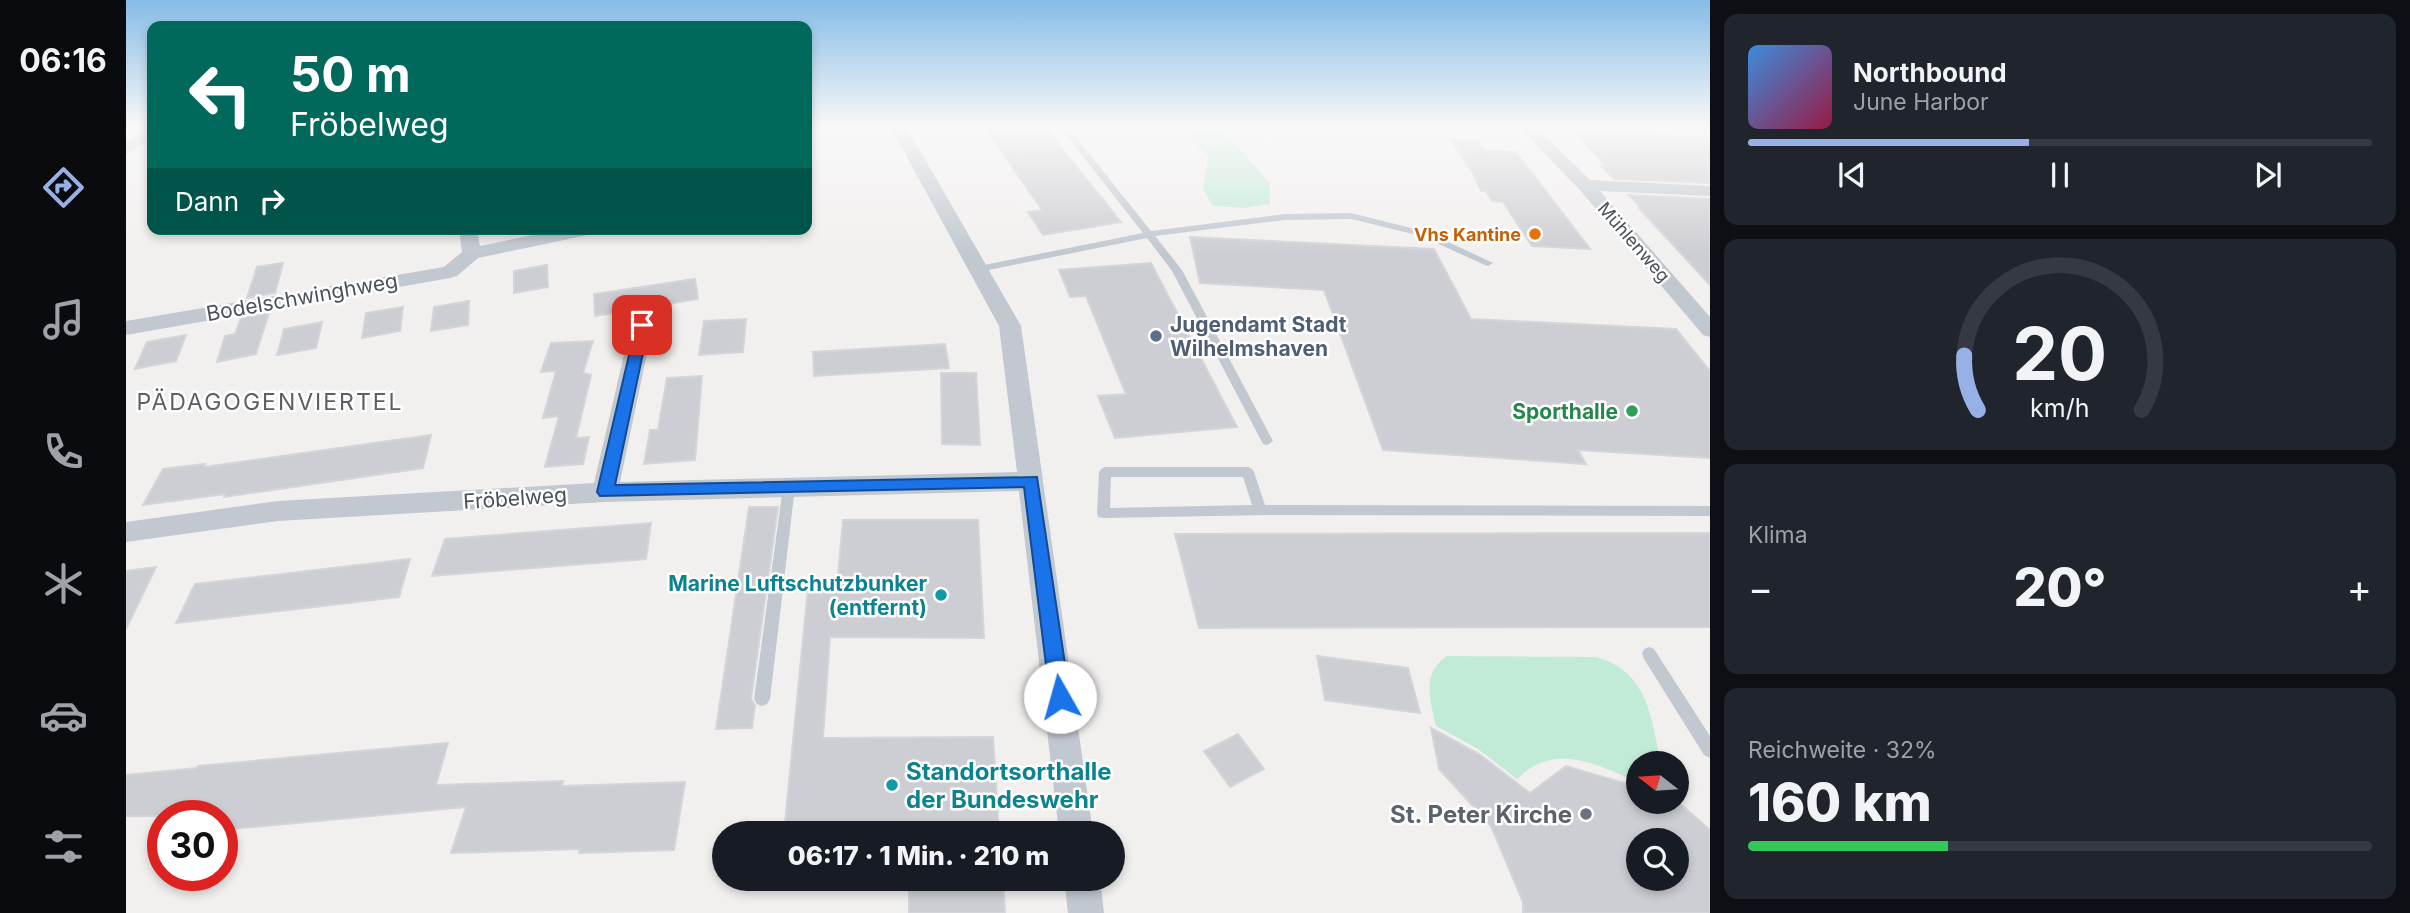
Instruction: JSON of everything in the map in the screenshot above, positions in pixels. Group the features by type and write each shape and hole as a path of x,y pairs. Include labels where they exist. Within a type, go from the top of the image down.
{"street":[{"path":"922,169 1010,326 1074,821"},
{"name":"Mühlenweg","path":"1569,169 1710,330"},
{"path":"1585,185 1710,191"},
{"path":"469,235 472,254 560,235"},
{"name":"Bodelschwinghweg","path":"126,328 450,272 472,254"},
{"path":"606,492 642,325"},
{"name":"Fröbelweg","path":"126,531 278,511 606,492 1031,481"},
{"path":"1083,891 1086,913"}],"lane":[{"path":"1098,169 1177,270 1267,441"},
{"path":"979,269 1151,234 1285,217 1351,216 1424,234 1488,263"},
{"path":"1271,510 1103,513 1105,472 1248,472 1260,510 1271,510 1710,512"},
{"path":"762,699 789,487"},
{"path":"1649,654 1710,750"}],"green space":[{"path":"1206,169 1257,169 1270,184 1270,204 1245,208 1213,206 1203,189"},
{"path":"1447,656 1596,657 1627,673 1637,685 1650,713 1659,751 1626,751 1626,777 1592,764 1561,759 1546,761 1517,779 1478,749 1436,726 1430,688 1433,670"}],"building":[{"path":"1013,169 1078,169 1121,222 1043,235 1028,212 1042,210"},
{"path":"1470,169 1529,169 1590,249 1532,246 1503,202 1492,201 1486,191 1481,191"},
{"path":"1604,169 1710,169 1710,183 1614,179"},
{"path":"1629,195 1710,199 1710,285 1638,207 1641,208"},
{"path":"1190,237 1434,249 1471,319 1676,329 1710,371 1710,458 1578,450 1586,464 1383,450 1324,290 1200,283"},
{"path":"283,263 275,293 247,298 257,267"},
{"path":"1151,263 1237,427 1115,438 1098,396 1126,394 1086,296 1070,297 1059,270"},
{"path":"547,265 548,287 514,293 514,271"},
{"path":"695,279 698,299 595,316 594,294"},
{"path":"469,301 468,325 431,331 434,307"},
{"path":"403,307 400,331 362,338 366,313"},
{"path":"269,313 256,354 217,362 225,336 235,334 241,318"},
{"path":"746,319 743,352 699,355 704,321"},
{"path":"322,322 316,348 277,355 284,329"},
{"path":"186,335 176,361 135,369 147,342"},
{"path":"593,341 583,373 591,375 576,438 589,437 583,464 545,467 559,416 543,418 556,371 541,372 551,343"},
{"path":"945,344 949,368 814,376 813,352"},
{"path":"941,373 976,373 980,445 942,444"},
{"path":"702,376 695,460 644,464 650,430 658,430 667,378"},
{"path":"431,435 423,468 224,497 225,494 143,505 163,469 205,464 204,467"},
{"path":"749,507 778,507 751,699 755,705 752,728 716,729"},
{"path":"843,520 978,520 984,638 830,637 823,738 993,737 998,821 785,821 808,588 837,587"},
{"path":"651,523 646,559 432,576 445,539"},
{"path":"1710,533 1710,627 1199,628 1175,534"},
{"path":"410,559 399,597 176,623 195,584"},
{"path":"156,567 126,629 126,571"},
{"path":"1317,656 1408,668 1420,713 1325,700"},
{"name":"St. Peter Kirche","path":"1431,728 1479,754 1530,793 1566,766 1626,784 1626,814 1689,814 1689,811 1710,830 1710,913 1523,913 1523,902 1491,826 1439,769"},
{"path":"1238,734 1264,769 1230,787 1204,751"},
{"path":"448,743 436,785 563,781 562,786 685,782 674,850 579,853 580,849 451,853 466,807 238,828 238,800 147,800 147,816 126,816 126,775"},
{"path":"909,891 1004,891 1005,913 909,913"}],"place":[{"name":"Vhs Kantine","path":"1535,234"},
{"name":"Jugendamt Stadt Wilhelmshaven","path":"1156,336"},
{"name":"Sporthalle","path":"1632,411"},
{"name":"Marine Luftschutzbunker (entfernt)","path":"941,595"},
{"name":"Standortsorthalle der Bundeswehr","path":"892,785"},
{"name":"St. Peter Kirche","path":"1586,814"}],"district":[{"name":"PÄDAGOGENVIERTEL","path":"270,402"}],"route":[{"path":"642,325 606,492 1031,481 1060,697"}]}
